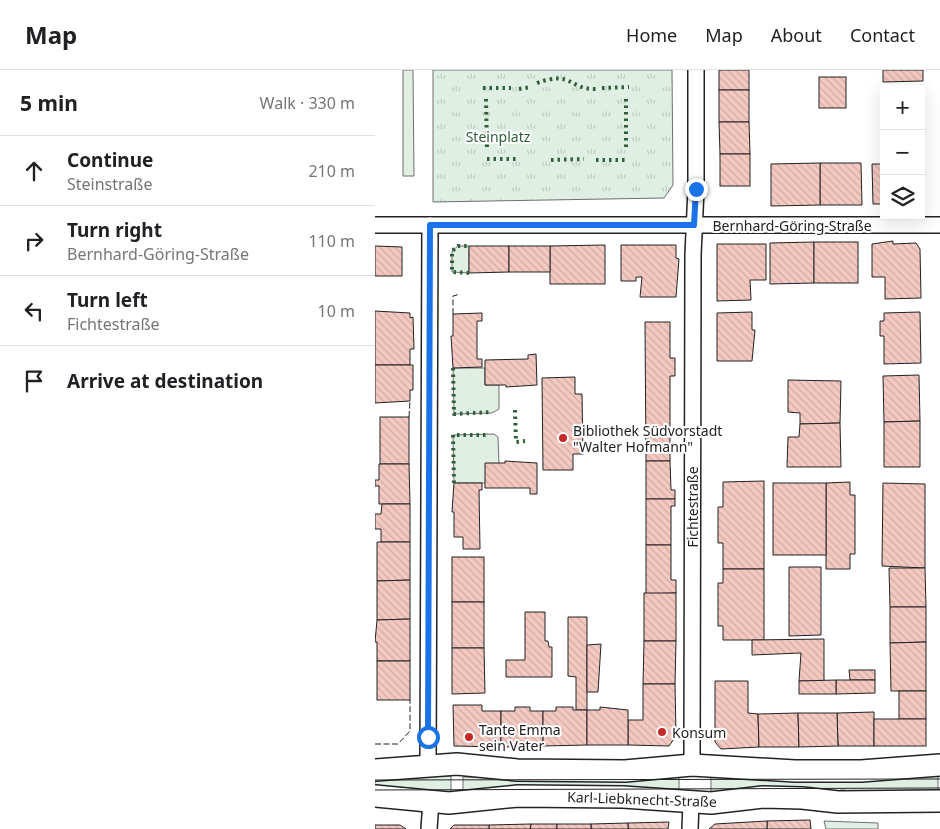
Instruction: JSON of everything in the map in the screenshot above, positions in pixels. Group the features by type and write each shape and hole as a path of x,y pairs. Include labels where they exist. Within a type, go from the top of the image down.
{"main road":[{"name":"Karl-Liebknecht-Straße","path":"375,770 457,764 517,770 625,771 692,765 795,771 861,771 940,765"},
{"name":"Karl-Liebknecht-Straße","path":"375,796 431,801 475,802 518,796 623,797 691,802 782,797 842,802 940,801"}],"street":[{"name":"Fichtestraße","path":"692,765 696,70"},
{"name":"Bernhard-Göring-Straße","path":"375,225 940,224"},
{"path":"428,766 430,225"},
{"path":"429,829 431,801"},
{"path":"689,829 691,802"}],"green space":[{"path":"403,70 413,70 414,176 403,176"},
{"name":"Steinplatz","path":"433,70 672,70 673,185 664,198 433,202"},
{"path":"458,246 469,246 469,273 452,272 452,251"},
{"path":"453,368 485,368 485,385 499,385 499,409 492,413 454,414"},
{"path":"494,434 498,437 499,463 485,483 454,483 453,435"},
{"path":"679,769 679,798 463,792 463,777 521,777"},
{"path":"711,770 938,776 938,790 859,791 859,795 846,794 845,790 840,790 839,794 711,798"},
{"path":"375,775 451,776 451,792 375,792"},
{"path":"824,821 878,823 878,829 826,829"}],"building":[{"path":"719,70 749,70 749,90 719,90"},
{"path":"883,70 923,70 923,81 883,82"},
{"path":"819,77 846,77 846,108 819,108"},
{"path":"719,90 749,90 749,122 719,122"},
{"path":"719,122 749,122 750,154 720,154"},
{"path":"720,154 750,154 750,186 720,186"},
{"path":"820,163 861,163 862,205 820,205"},
{"path":"820,163 820,205 771,206 771,164"},
{"path":"872,164 880,164 880,204 873,204"},
{"path":"893,241 893,244 916,243 920,249 921,298 885,299 885,277 872,277 872,244"},
{"path":"814,242 814,283 770,284 770,243"},
{"path":"814,242 858,242 858,283 814,283"},
{"path":"717,244 766,244 766,280 750,280 751,300 717,301"},
{"path":"605,245 605,284 550,284 550,246"},
{"path":"621,245 676,245 676,258 679,259 676,297 640,297 642,277 636,277 636,281 621,281"},
{"path":"375,246 402,247 402,276 375,276"},
{"path":"469,246 509,246 509,272 469,273"},
{"path":"509,246 550,246 550,272 509,272"},
{"path":"375,311 410,313 410,318 413,317 414,349 410,349 410,365 375,365"},
{"path":"752,312 752,330 755,330 752,361 717,361 717,313"},
{"path":"920,312 921,363 884,364 884,336 880,336 880,321 884,321 884,313"},
{"path":"482,313 482,321 477,321 477,359 482,359 482,367 453,368 451,336 453,336 453,314"},
{"path":"645,322 670,322 670,358 675,358 675,376 670,376 670,461 646,461"},
{"path":"536,354 537,385 506,387 506,385 485,385 485,360 528,359 528,355"},
{"path":"375,365 413,365 413,390 410,390 410,401 375,403"},
{"path":"919,375 920,421 884,422 883,376"},
{"name":"Bibliothek Südvorstadt \"Walter Hofmann\"","path":"575,377 575,394 582,394 583,454 573,454 573,470 543,470 542,378"},
{"path":"788,380 841,381 840,423 800,424 800,413 788,412"},
{"path":"380,417 409,417 409,464 380,464"},
{"path":"920,421 920,467 884,467 884,422"},
{"path":"840,423 841,467 787,467 788,437 799,437 800,424"},
{"path":"505,461 537,463 537,494 530,494 530,488 485,488 485,463 505,463"},
{"path":"646,461 670,461 671,490 675,490 675,499 646,499"},
{"path":"379,464 409,464 410,504 379,504 379,486 375,486 375,480 379,480"},
{"path":"764,481 764,569 723,569 723,543 718,543 718,507 723,507 723,482"},
{"path":"850,482 850,495 855,495 855,554 850,554 850,569 826,569 826,483"},
{"path":"454,483 482,483 482,490 479,490 480,549 463,549 463,537 454,537 454,512 452,512"},
{"path":"773,483 826,483 826,555 773,555"},
{"path":"883,483 925,484 925,568 882,566"},
{"path":"646,499 675,499 675,506 671,506 671,545 646,545"},
{"path":"382,504 410,504 410,542 381,542 381,529 375,529 375,514 381,514"},
{"path":"377,542 410,542 410,580 377,581"},
{"path":"646,545 671,545 671,580 676,580 676,593 646,594"},
{"path":"452,557 484,557 484,602 452,602"},
{"path":"789,567 821,567 821,635 789,636"},
{"path":"889,568 925,568 926,607 890,607"},
{"path":"723,569 764,569 764,640 723,640 723,626 718,626 718,583 723,583"},
{"path":"410,580 410,619 377,620 377,581"},
{"path":"644,593 676,593 676,641 644,641"},
{"path":"452,602 484,602 484,648 452,648"},
{"path":"890,607 926,607 926,642 890,643"},
{"path":"525,612 545,612 545,641 548,641 549,647 552,647 552,677 506,677 506,660 525,660"},
{"path":"568,617 587,617 587,710 576,710 576,677 568,676"},
{"path":"410,619 410,661 377,661 377,642 375,642 377,620"},
{"path":"824,639 824,681 799,681 801,653 752,655 752,640"},
{"path":"644,641 676,641 675,684 643,684"},
{"path":"926,642 926,691 891,691 890,643"},
{"path":"601,644 598,692 587,692 587,645"},
{"path":"452,648 484,648 485,693 452,694"},
{"path":"377,661 410,661 410,700 377,700"},
{"path":"849,670 875,670 875,680 850,680"},
{"path":"836,680 875,680 875,693 836,694"},
{"path":"836,680 836,694 799,694 799,681"},
{"path":"715,681 748,681 748,713 758,714 759,747 721,749 715,742"},
{"path":"643,684 675,684 676,736 669,746 628,745 628,720 643,720"},
{"path":"899,691 926,691 926,719 899,719"},
{"path":"453,705 482,705 482,711 501,711 501,747 454,746"},
{"path":"515,707 530,707 530,711 543,711 543,746 501,747 501,711 515,711"},
{"path":"556,707 573,707 573,710 587,710 587,745 543,746 543,711 556,711"},
{"path":"600,707 628,710 628,745 587,745 587,710 600,710"},
{"path":"874,712 874,746 838,746 837,713"},
{"path":"798,713 799,747 759,747 758,714"},
{"path":"798,713 837,713 838,746 799,747"},
{"path":"874,719 926,719 926,746 874,746"},
{"path":"810,820 811,829 767,829 767,821"},
{"path":"767,821 767,829 709,829 715,824"},
{"path":"669,822 668,829 628,829 628,823"},
{"path":"628,823 628,829 591,829 591,824"},
{"path":"531,824 557,824 557,829 530,829"},
{"path":"531,824 530,829 489,829 489,825"},
{"path":"557,824 591,824 591,829 557,829"},
{"path":"375,825 400,825 406,829 375,829"},
{"path":"454,825 489,825 489,829 450,829"}],"tram line":[{"path":"375,780 940,779"},
{"path":"375,790 940,788"}],"hedge":[{"path":"537,83 564,79 581,87 596,89"},
{"path":"519,89 531,87"},
{"path":"602,88 629,87"},
{"path":"483,88 511,88"},
{"path":"486,99 487,150"},
{"path":"626,99 626,150"},
{"path":"487,159 518,159"},
{"path":"551,160 584,159"},
{"path":"596,160 628,160"},
{"path":"469,246 458,246 452,251 452,272 469,273"},
{"path":"453,368 454,414 492,412"},
{"path":"515,410 516,442 525,441"},
{"path":"454,483 453,435 489,435"}],"fence":[{"path":"453,314 453,296 457,295 457,292"},
{"path":"409,417 410,401"},
{"path":"375,744 398,744 410,731 410,700"}],"place":[{"name":"Bibliothek Südvorstadt \"Walter Hofmann\"","path":"563,438"},
{"name":"Konsum","path":"662,732"},
{"name":"Tante Emma sein Vater","path":"469,737"}],"route":[{"path":"428,737 430,225 694,225 696,189"}]}
